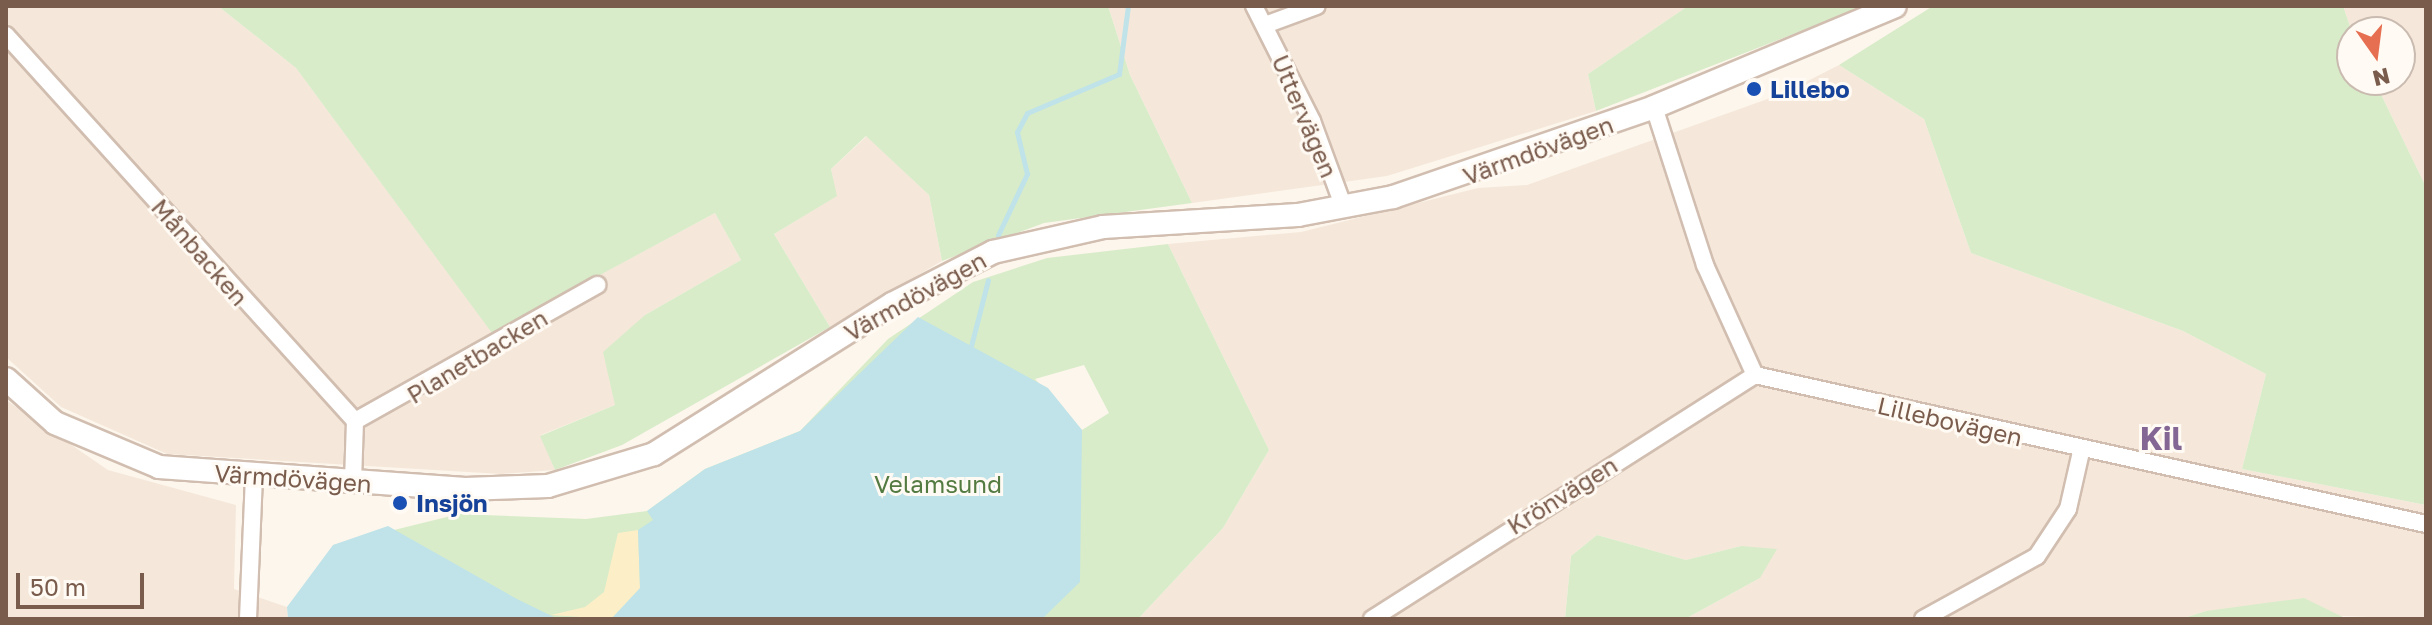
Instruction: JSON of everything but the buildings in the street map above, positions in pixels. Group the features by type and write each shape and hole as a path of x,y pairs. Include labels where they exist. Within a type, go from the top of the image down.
{"main road":[{"name":"Värmdövägen","path":"6,379 55,423 117,454 181,471 465,489 585,478 654,454 892,304 993,252 1103,227 1344,208 1451,181 1654,107 1895,6"}],"street":[{"name":"Uttervägen","path":"1254,6 1344,208"},
{"name":"Uttervägen","path":"1265,25 1317,6"},
{"name":"Månbacken","path":"6,35 355,421"},
{"path":"1654,107 1705,265 1755,375"},
{"name":"Planetbacken","path":"355,421 597,285"},
{"name":"Lillebovägen","path":"1755,375 2081,452 2426,524"},
{"name":"Krönvägen","path":"1372,619 1755,375"},
{"path":"353,482 355,421"},
{"path":"1923,619 2037,556 2068,509 2081,452"},
{"path":"248,619 254,477"}],"shaded area":[{"path":"6,6 218,6 296,68 492,332 715,213 741,260 645,315 615,405 541,435 555,470 501,474 167,454 61,407 6,357"},
{"path":"1108,6 1688,6 1588,74 1596,111 1387,176 1192,203 1130,75"},
{"path":"2343,6 2426,6 2426,187 2382,96 2416,96 2416,16 2346,16"},
{"path":"1839,65 1924,119 1971,253 2183,331 2266,374 2242,469 2426,505 2426,619 2206,611 2181,619 1685,619 1760,578 1741,546 1686,560 1597,535 1571,556 1565,619 1138,619 1223,528 1269,450 1168,244 1301,232 1478,188 1527,185 1784,93"},
{"path":"867,136 929,195 942,261 830,327 774,234 836,196 831,169"},
{"path":"6,400 108,470 236,505 234,589 287,607 288,619 6,619"}],"green space":[{"path":"218,6 1108,6 1130,75 1192,203 1044,223 942,261 929,195 866,136 831,169 837,196 774,234 830,327 622,445 555,470 540,436 615,405 603,352 645,315 741,260 715,213 492,333 296,68"},
{"path":"1688,6 1865,6 1596,111 1588,74"},
{"path":"1933,6 2343,6 2346,16 2336,16 2336,96 2382,96 2426,187 2426,505 2242,469 2266,374 2183,331 1971,253 1924,119 1839,65"},
{"path":"1168,244 1269,450 1223,528 1138,619 339,619 333,545 459,514 586,519 647,511 705,469 800,431 888,339 973,282 1047,258","holes":["1084,365 1109,413 1082,430 1035,379"]},
{"path":"1597,535 1686,560 1741,546 1777,549 1760,578 1685,619 1565,619 1571,556"},
{"path":"2304,598 2347,619 2181,619 2206,611"}],"sand":[{"path":"638,530 640,588 627,607 611,619 551,615 585,607 604,592 618,533"}],"water":[{"name":"Velamsund","path":"918,317 1048,388 1082,430 1080,582 1042,619 611,619 640,588 638,530 653,520 647,511 705,469 800,431"},
{"name":"Insjön","path":"388,526 558,619 288,619 287,607 333,545"}],"waterway":[{"path":"998,235 1027,174 1017,132 1027,113 1119,74 1128,6"},
{"path":"970,350 988,280"}],"place":[{"name":"Lillebo","path":"1754,89"},
{"name":"Insjön","path":"400,503"}],"district":[{"name":"Kil","path":"2161,438"}]}
